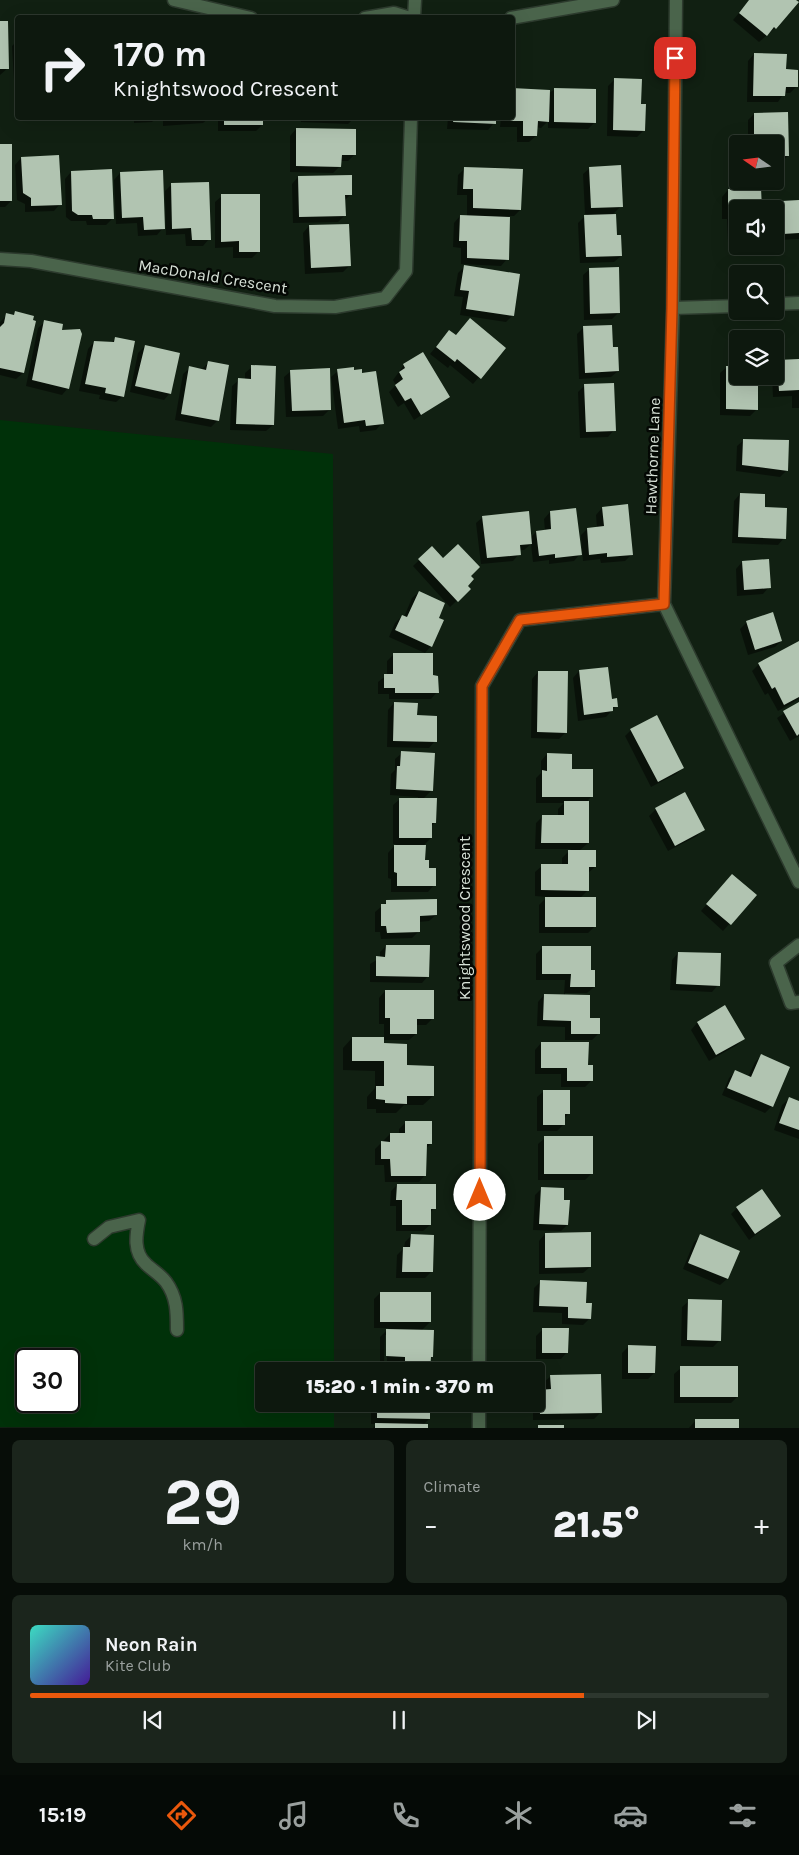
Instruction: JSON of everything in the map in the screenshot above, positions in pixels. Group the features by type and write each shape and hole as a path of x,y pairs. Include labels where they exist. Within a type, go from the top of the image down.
{"street":[{"path":"174,0 238,15"},
{"path":"414,15 415,0"},
{"path":"515,17 613,0"},
{"name":"Hawthorne Lane","path":"676,0 672,308 664,604 799,882"},
{"path":"382,15 394,13 400,15"},
{"name":"MacDonald Crescent","path":"0,259 31,261 275,306 335,307 385,298 406,271 410,120"},
{"path":"784,304 799,303"},
{"path":"672,308 729,306"},
{"name":"Knightswood Crescent","path":"479,1362 482,686 520,620 664,604"},
{"path":"799,945 776,963 791,1003 799,1002"},
{"path":"94,1239 109,1227 139,1220 136,1244 138,1254 145,1264 160,1275 171,1290 177,1308 178,1330"},
{"path":"479,1412 479,1428"}],"green space":[{"path":"0,420 333,454 334,1362 255,1362 255,1412 334,1412 334,1427 0,1427"}],"building":[{"path":"749,0 796,0 799,2 776,29 774,27 767,36 739,13"},
{"path":"0,21 8,21 9,69 0,69"},
{"path":"754,53 787,54 786,69 798,70 798,87 786,87 785,96 753,96"},
{"path":"614,78 642,79 641,104 646,104 645,131 613,130"},
{"path":"515,88 550,90 549,122 538,121 537,136 523,136 523,121 506,121 515,120"},
{"path":"554,88 596,89 596,123 554,122"},
{"path":"788,112 789,156 784,156 784,135 754,135 754,113"},
{"path":"224,120 263,120 263,125 224,125"},
{"path":"454,120 496,120 496,124 453,122"},
{"path":"296,128 356,129 356,155 342,155 341,167 296,166"},
{"path":"0,144 12,144 12,201 0,201"},
{"path":"59,155 62,205 31,206 31,198 23,193 21,157"},
{"path":"621,165 623,207 591,208 589,167"},
{"path":"464,167 523,169 521,210 473,208 473,189 463,189"},
{"path":"112,169 114,219 93,219 92,215 78,215 72,211 71,171"},
{"path":"163,170 165,229 144,230 143,217 122,218 120,172"},
{"path":"352,175 352,195 345,195 346,216 299,217 298,176"},
{"path":"209,182 211,240 192,240 191,228 172,229 171,183"},
{"path":"728,189 761,190 762,200 729,200 728,213"},
{"path":"221,194 260,194 260,252 239,252 239,241 221,242"},
{"path":"799,200 799,233 784,234 784,201"},
{"path":"616,214 617,235 621,235 622,256 586,257 584,215"},
{"path":"460,215 510,217 509,260 467,258 467,241 459,241"},
{"path":"349,224 351,266 311,268 309,225"},
{"path":"464,265 520,274 514,316 466,309 469,291 460,290"},
{"path":"619,267 620,313 590,314 589,268"},
{"path":"15,311 34,316 33,320 36,321 24,373 0,368 0,327 4,323 6,313 14,315"},
{"path":"470,318 506,348 481,379 457,359 455,362 436,347 449,330 456,335"},
{"path":"44,320 63,324 62,330 80,329 82,334 69,389 32,380"},
{"path":"612,325 613,347 618,347 619,371 585,373 583,326"},
{"path":"115,337 135,341 124,397 105,393 106,388 85,384 94,341 114,342"},
{"path":"145,345 180,353 171,394 135,386"},
{"path":"423,352 450,397 421,415 411,398 405,401 395,385 403,379 399,372 405,368 403,364"},
{"path":"799,359 799,390 779,391 779,385 784,385 784,360"},
{"path":"208,361 229,365 219,421 181,414 189,366 206,370"},
{"path":"251,365 276,366 274,425 236,424 238,378 251,379"},
{"path":"726,366 729,366 729,385 758,385 758,410 726,409"},
{"path":"354,367 354,370 362,369 362,373 376,371 384,424 366,426 365,420 344,423 337,369"},
{"path":"330,368 331,410 292,411 290,370"},
{"path":"614,383 616,431 586,432 584,384"},
{"path":"743,439 789,440 788,471 742,465"},
{"path":"740,493 765,494 765,507 787,508 786,539 738,537"},
{"path":"628,504 633,555 607,557 607,553 589,555 587,528 604,526 602,507"},
{"path":"576,508 582,555 555,558 555,554 539,556 536,531 551,529 550,511"},
{"path":"529,511 532,544 520,545 521,555 487,558 482,516"},
{"path":"458,544 480,567 471,576 474,579 468,586 471,589 458,602 418,559 432,546 443,558"},
{"path":"769,559 771,588 744,590 742,561"},
{"path":"419,591 445,603 439,618 444,620 432,647 395,630 402,615 407,617"},
{"path":"773,612 782,641 755,650 746,621"},
{"path":"799,641 799,697 784,705 775,687 772,689 758,663"},
{"path":"393,653 433,653 433,675 438,676 439,693 395,693 395,688 384,688 384,674 393,674"},
{"path":"608,667 612,699 617,698 618,707 613,707 613,711 584,715 579,670"},
{"path":"538,671 568,671 567,733 537,732"},
{"path":"394,702 418,703 417,715 437,716 437,742 393,741"},
{"path":"799,702 799,734 797,736 783,711"},
{"path":"657,715 684,768 658,782 630,729"},
{"path":"401,751 435,753 433,791 396,789 397,766 400,766"},
{"path":"547,753 572,754 572,769 593,769 593,797 542,797 542,770 547,771"},
{"path":"685,792 705,830 675,846 655,808"},
{"path":"399,798 437,798 436,823 432,823 432,838 399,838"},
{"path":"564,801 589,801 589,843 541,843 542,815 564,815"},
{"path":"394,845 426,845 425,860 429,860 429,868 436,868 436,886 397,886 397,873 394,872"},
{"path":"568,850 596,850 596,867 589,867 589,891 541,890 541,864 568,864"},
{"path":"732,874 757,895 731,925 706,904"},
{"path":"545,897 596,897 596,927 545,927"},
{"path":"437,899 437,915 420,916 420,932 387,933 386,926 381,926 381,904 386,904 386,900"},
{"path":"386,945 430,945 429,977 376,976 376,956 385,957"},
{"path":"542,946 591,946 591,970 595,970 595,987 570,987 571,974 542,974"},
{"path":"678,952 721,953 720,986 676,984"},
{"path":"385,990 434,990 434,1019 417,1019 417,1034 390,1034 390,1018 385,1018"},
{"path":"544,994 590,995 590,1018 600,1018 600,1034 571,1034 571,1021 543,1020"},
{"path":"725,1005 745,1039 716,1055 697,1022"},
{"path":"352,1037 384,1037 384,1043 407,1044 407,1065 434,1066 434,1096 407,1096 407,1104 385,1103 385,1100 376,1099 376,1086 384,1086 384,1061 352,1061"},
{"path":"541,1042 589,1042 588,1065 593,1065 593,1081 567,1081 567,1068 541,1068"},
{"path":"761,1054 790,1067 773,1107 727,1088 735,1070 751,1077"},
{"path":"543,1090 570,1090 570,1114 565,1114 565,1125 543,1125"},
{"path":"789,1097 799,1101 799,1130 779,1123"},
{"path":"405,1121 432,1121 432,1144 427,1144 426,1176 391,1176 390,1159 381,1159 381,1141 390,1142 390,1133 405,1133"},
{"path":"544,1136 593,1136 593,1174 544,1174"},
{"path":"397,1184 436,1184 436,1209 431,1209 431,1225 402,1225 402,1200 396,1200"},
{"path":"541,1187 564,1188 564,1200 570,1200 568,1225 539,1224"},
{"path":"762,1189 781,1216 755,1234 736,1207"},
{"path":"591,1232 591,1267 545,1268 545,1233"},
{"path":"411,1234 434,1235 433,1272 402,1272 403,1247 410,1247"},
{"path":"700,1234 740,1251 728,1279 688,1263"},
{"path":"540,1280 587,1282 586,1303 592,1303 591,1319 568,1318 568,1307 539,1306"},
{"path":"380,1292 431,1292 431,1322 380,1322"},
{"path":"688,1299 722,1300 721,1341 687,1340"},
{"path":"542,1328 569,1328 568,1353 542,1353"},
{"path":"386,1329 434,1330 433,1357 431,1357 431,1362 405,1362 405,1357 386,1356"},
{"path":"628,1345 656,1346 655,1373 628,1373"},
{"path":"680,1366 738,1366 738,1397 680,1397"},
{"path":"601,1374 602,1413 540,1414 540,1412 545,1412 545,1390 551,1389 550,1375"},
{"path":"377,1412 430,1412 430,1419 377,1418"},
{"path":"695,1419 739,1419 739,1428 695,1428"},
{"path":"375,1423 428,1424 428,1428 375,1428"},
{"path":"538,1425 564,1425 564,1428 538,1428"}],"route":[{"path":"480,1195 482,686 520,620 664,604 672,308 675,58"}]}
